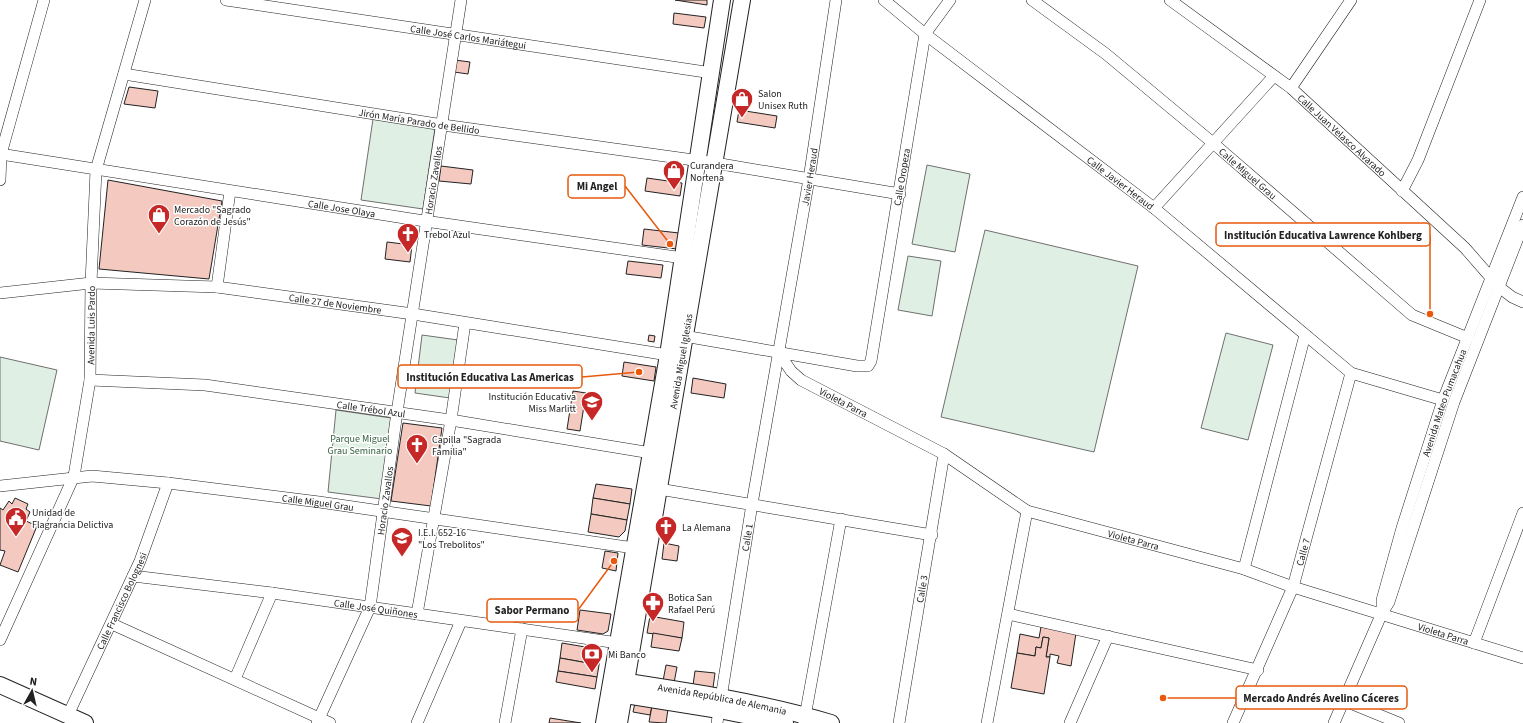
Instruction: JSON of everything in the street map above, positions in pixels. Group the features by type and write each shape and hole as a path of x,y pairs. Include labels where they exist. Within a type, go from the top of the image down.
{"main road":[{"name":"Avenida Miguel Iglesias","path":"619,723 617,687 618,643 684,258 722,0"},
{"name":"Avenida Miguel Iglesias","path":"604,723 617,687 660,489 684,336 742,0"},
{"path":"0,685 85,723"},
{"name":"Avenida República de Alemania","path":"617,687 785,723"},
{"name":"Avenida República de Alemania","path":"719,710 831,723"}],"street":[{"path":"0,180 0,154 44,0"},
{"name":"Avenida Luis Pardo","path":"0,640 74,476 90,380 91,283 96,170 145,0"},
{"name":"Calle José Carlos Mariátegui","path":"226,0 712,73"},
{"name":"Horacio Zavallos","path":"318,720 370,607 397,412 428,222 461,0"},
{"name":"Javier Heraud","path":"779,353 809,179 836,0"},
{"name":"Calle Javier Heraud","path":"884,0 926,34 1154,208 1351,373"},
{"name":"Calle Oropeza","path":"779,353 863,367 868,366 871,361 926,34 950,0"},
{"name":"Calle Miguel Grau","path":"1032,0 1106,54 1213,143 1412,315 1468,338"},
{"name":"Calle Juan Velasco Alvarado","path":"1170,0 1291,88 1465,248 1492,277 1499,287"},
{"path":"1291,88 1351,0"},
{"path":"1402,191 1418,160 1480,0"},
{"name":"Jirón María Parado de Bellido","path":"124,74 443,125 715,163 900,194"},
{"path":"1154,208 1274,76"},
{"name":"Calle Jose Olaya","path":"0,154 428,222 684,258"},
{"path":"217,287 230,191"},
{"name":"Avenida Mateo Pumacahua","path":"1382,613 1382,600 1402,528 1443,400 1523,197"},
{"name":"Avenida Mateo Pumacahua","path":"1334,723 1382,613 1389,602 1454,402 1523,225"},
{"name":"Calle 27 de Noviembre","path":"0,293 91,283 217,287 413,314 668,355"},
{"path":"1499,287 1512,297 1523,302"},
{"path":"417,614 451,420 465,323"},
{"path":"1244,569 1305,335"},
{"path":"684,336 779,353"},
{"name":"Violeta Parra","path":"779,353 791,371 801,380 944,454 1027,511 1244,569 1293,587 1382,613 1523,658"},
{"name":"Calle 1","path":"719,710 752,504 779,353"},
{"path":"1351,373 1443,400"},
{"name":"Calle 7","path":"1233,723 1258,670 1293,587 1351,373"},
{"name":"Calle Trébol Azul","path":"90,380 205,385 451,420 650,453"},
{"name":"Calle 3","path":"900,723 932,535 944,454"},
{"name":"Calle Miguel Grau","path":"0,486 74,476 92,476 168,483 434,518 634,548"},
{"name":"Calle Francisco Bolognesi","path":"68,715 112,624 133,576 168,483"},
{"path":"660,489 932,535"},
{"path":"987,723 1027,511"},
{"path":"1474,643 1523,513"},
{"path":"805,719 841,519"},
{"name":"Calle José Quiñones","path":"133,576 272,593 618,643"},
{"path":"235,680 272,593"},
{"path":"1008,614 1258,670"},
{"path":"417,723 461,621"},
{"path":"112,624 318,720 330,723"},
{"path":"505,723 522,629"},
{"path":"1070,723 1108,636"},
{"path":"1345,700 1399,723"}],"green space":[{"path":"373,119 435,128 423,209 361,200"},
{"path":"927,165 970,174 955,252 912,244"},
{"path":"985,230 1138,266 1094,452 941,417"},
{"path":"908,256 941,261 932,316 898,310"},
{"path":"1226,333 1273,345 1248,440 1201,428"},
{"path":"422,335 458,340 450,398 415,393"},
{"path":"0,357 57,370 39,450 0,441"},
{"name":"Parque Miguel Grau Seminario","path":"336,410 391,418 382,499 328,492"}],"building":[{"path":"675,0 707,0 707,5"},
{"path":"674,13 706,17 704,28 673,24"},
{"path":"455,60 470,62 468,74 454,72"},
{"path":"129,87 158,91 155,108 124,104"},
{"path":"739,110 777,116 775,128 737,122"},
{"path":"441,166 473,170 471,184 439,181"},
{"path":"647,178 682,183 680,196 645,191"},
{"name":"Mercado \"Sagrado Corazón de Jesús\"","path":"108,180 222,201 209,279 99,269"},
{"path":"644,229 679,233 677,249 642,245"},
{"path":"387,242 412,245 410,262 385,259"},
{"path":"628,261 663,265 661,278 626,274"},
{"path":"649,335 655,336 654,342 648,341"},
{"path":"624,362 656,367 654,381 622,376"},
{"path":"693,378 726,384 724,398 691,393"},
{"path":"573,391 586,393 580,431 567,429"},
{"name":"Capilla \"Sagrada Familia\"","path":"403,423 442,428 431,506 391,501"},
{"path":"596,484 632,489 630,504 593,498"},
{"name":"Unidad de Flagrancia Delictiva","path":"15,498 28,504 26,509 30,512 26,521 37,526 18,572 0,565 5,551 0,550 0,508 3,510 9,501 12,504"},
{"path":"593,498 630,504 627,520 591,514"},
{"path":"591,514 627,520 625,531 619,537 588,532"},
{"path":"664,543 679,546 677,561 662,559"},
{"path":"605,551 618,553 616,571 602,568"},
{"path":"580,610 611,614 608,631 603,634 577,630"},
{"path":"650,616 684,622 682,638 647,633"},
{"path":"1041,627 1076,633 1071,666 1057,663 1059,656 1050,654 1050,657 1046,657 1049,638 1043,637 1041,648 1036,647 1035,656 1017,653 1020,634 1039,638"},
{"path":"653,633 682,638 679,651 651,647"},
{"path":"1043,637 1049,638 1046,657 1050,657 1044,694 1011,688 1017,653 1035,656 1036,647 1041,648"},
{"path":"562,643 597,649 601,653 599,665 560,658"},
{"path":"560,658 599,665 597,677 558,671"},
{"path":"666,665 677,667 674,683 663,681"},
{"path":"558,671 597,677 595,689 556,682"},
{"path":"695,671 715,673 713,688 693,685"},
{"path":"635,703 652,706 650,715 633,712"},
{"path":"652,706 668,709 666,723 649,722"},
{"path":"550,718 581,723 549,723"}],"place":[{"name":"Salon Unisex Ruth","path":"742,118"},
{"name":"Curandera Nortena","path":"674,190"},
{"name":"Mercado \"Sagrado Corazón de Jesús\"","path":"159,234"},
{"name":"Mi Angel","path":"670,244"},
{"name":"Trebol Azul","path":"408,254"},
{"name":"Institución Educativa Lawrence Kohlberg","path":"1430,314"},
{"name":"Institución Educativa Las Americas","path":"639,372"},
{"name":"Institución Educativa Miss Marlitt","path":"592,422"},
{"name":"Capilla \"Sagrada Familia\"","path":"417,464"},
{"name":"Unidad de Flagrancia Delictiva","path":"16,538"},
{"name":"La Alemana","path":"666,546"},
{"name":"I.E.I. 652-16 \"Los Trebolitos\"","path":"402,558"},
{"name":"Sabor Permano","path":"614,561"},
{"name":"Botica San Rafael Perú","path":"653,622"},
{"name":"Mi Banco","path":"592,674"},
{"name":"Mercado Andrés Avelino Cáceres","path":"1163,698"}]}
